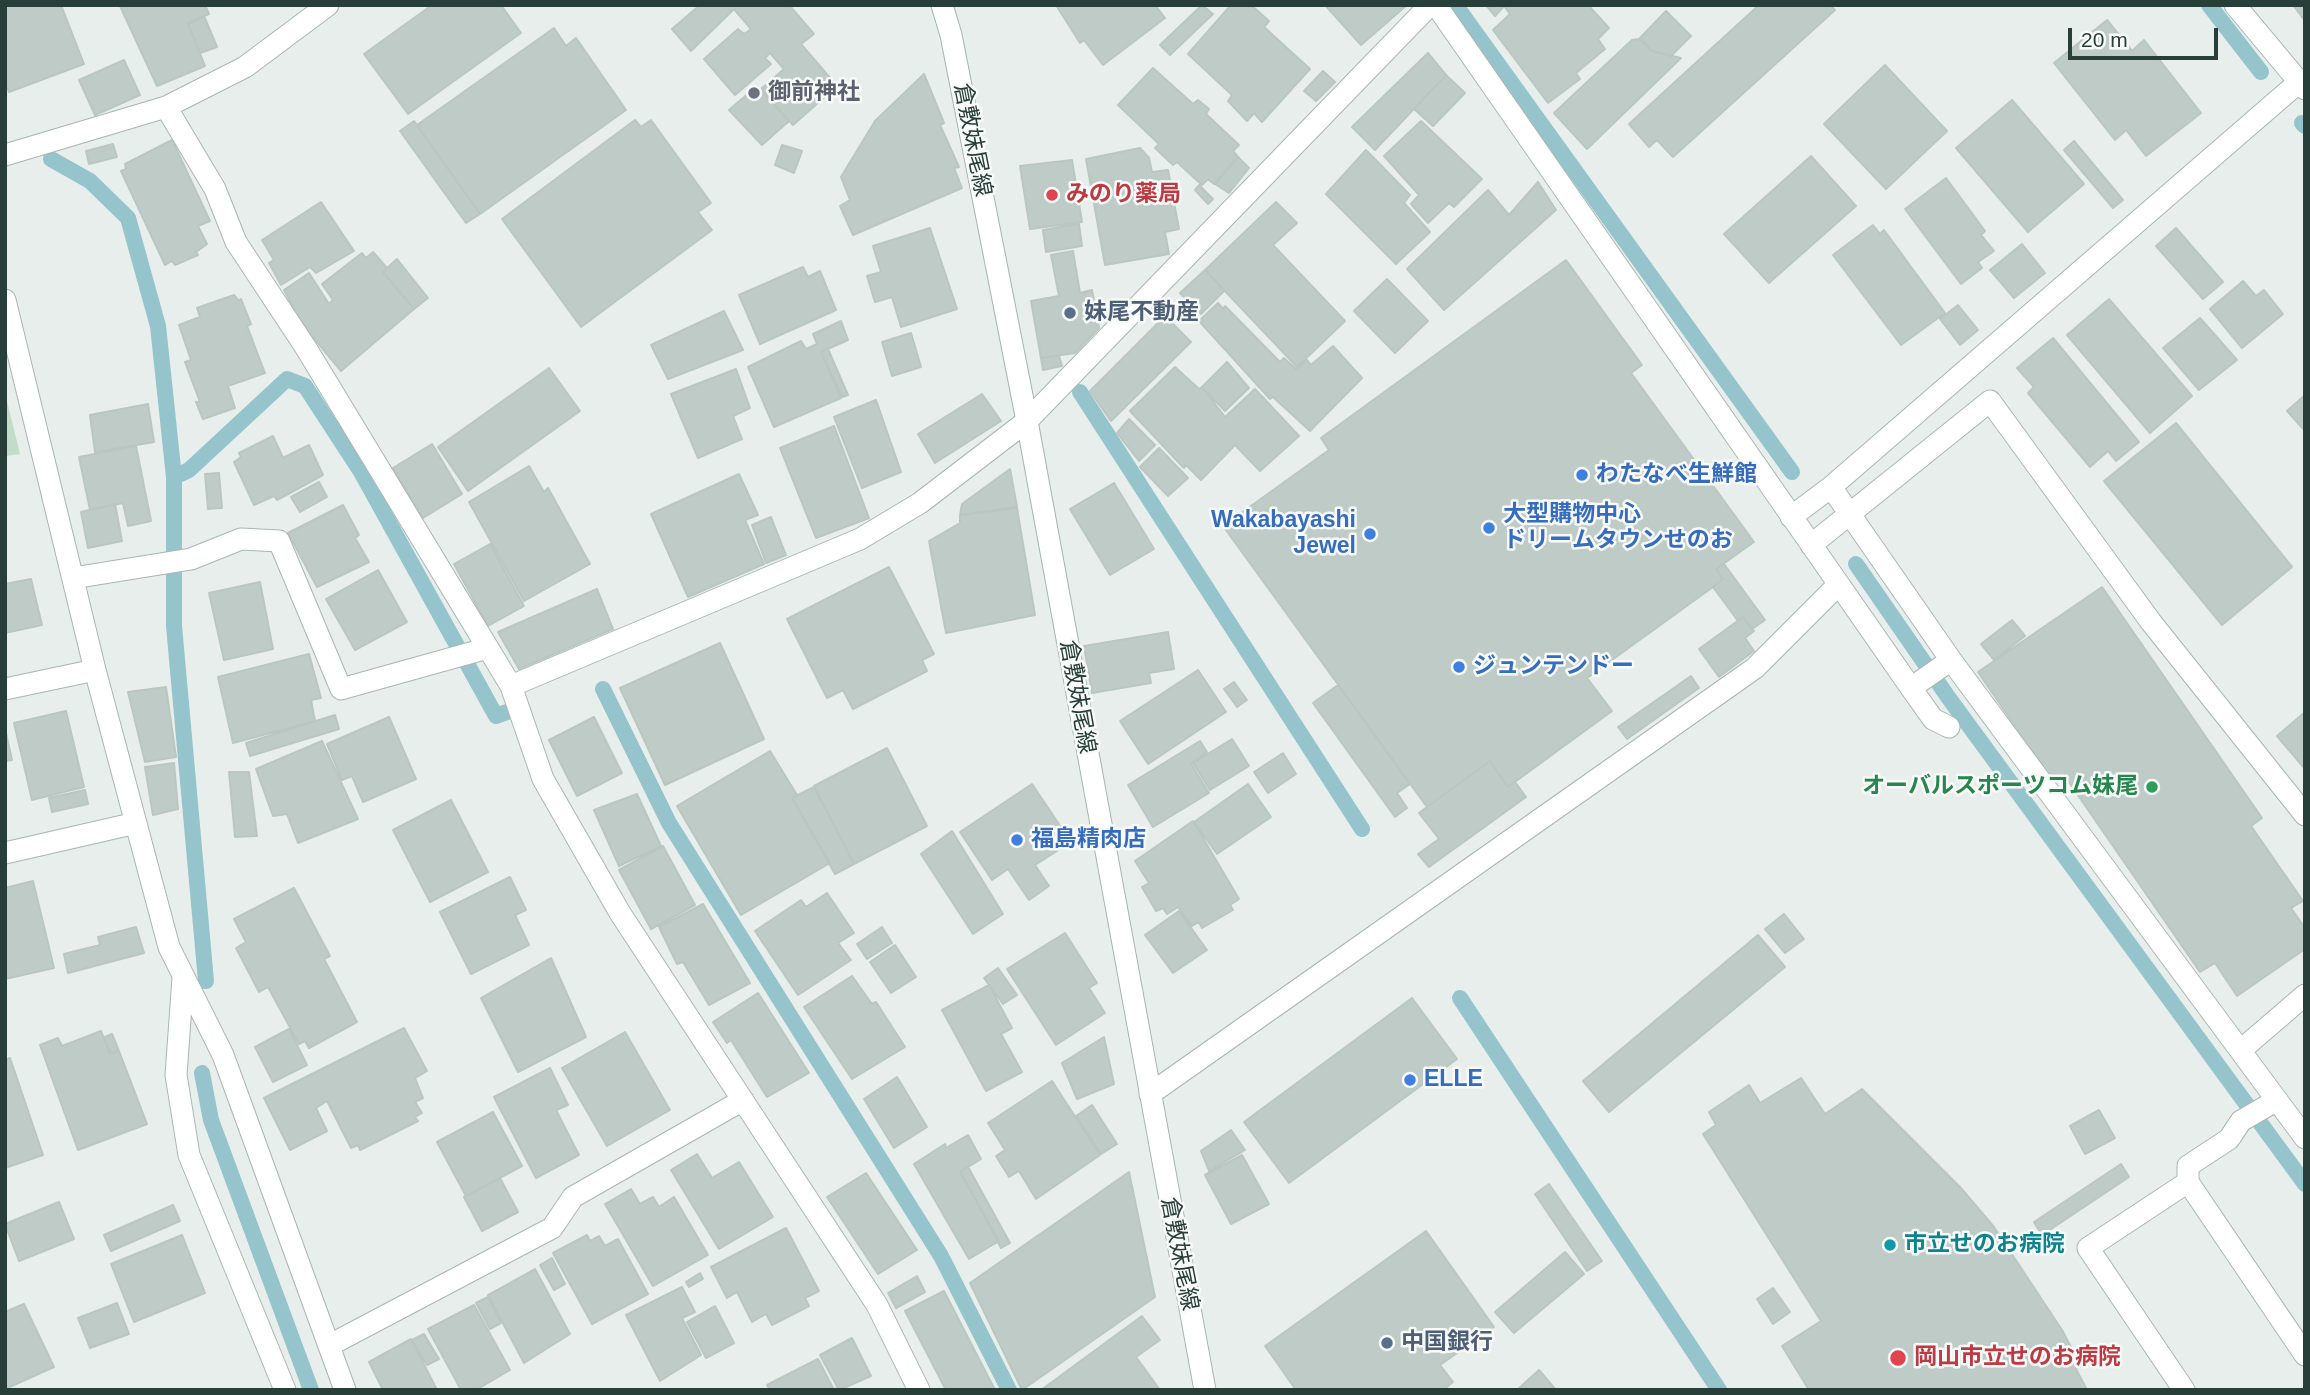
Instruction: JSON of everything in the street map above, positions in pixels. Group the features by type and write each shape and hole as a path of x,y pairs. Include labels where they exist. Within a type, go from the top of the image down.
{"street":[{"path":"5,155 166,107 245,67 328,5"},
{"name":"倉敷妹尾線","path":"942,5 951,35 1027,421 1205,1390"},
{"path":"511,686 860,539 920,503 1027,421 1433,5 1838,584 1916,685 1933,719 1949,727"},
{"path":"1791,517 1831,487 2302,86 2235,5"},
{"path":"166,107 215,188 236,242 306,348 481,650 511,686 543,779 620,913 877,1305 919,1390"},
{"path":"5,300 95,670 169,947 223,1055 345,1390"},
{"path":"1811,545 1990,401 2151,622 2305,815"},
{"path":"1831,487 1947,664 2241,1050 2270,1103 2305,1138"},
{"path":"73,578 182,560 241,539 279,541 341,689 481,650"},
{"path":"1150,1094 1755,668 1838,584"},
{"path":"1916,685 1947,664"},
{"path":"5,689 95,670"},
{"path":"5,853 136,823"},
{"path":"184,977 176,1075 189,1155 272,1350 285,1390"},
{"path":"2241,1050 2305,995"},
{"path":"330,1345 552,1228 573,1197 743,1100"},
{"path":"2270,1103 2241,1121 2229,1139 2188,1166 2188,1182 2305,1355"},
{"path":"2184,1390 2088,1248 2188,1182"}],"green space":[{"path":"5,393 20,454 5,456"}],"building":[{"path":"5,5 61,5 84,64 9,92 5,82"},
{"path":"205,5 209,14 188,23 205,66 157,86 120,6"},
{"path":"432,5 501,5 521,33 408,114 364,54"},
{"path":"700,5 789,5 814,34 801,44 837,86 793,125 761,89 784,69 770,53 765,58 771,64 735,95 704,59 738,29 744,34 751,29 734,9 691,51 672,29"},
{"path":"1056,5 1155,5 1165,18 1103,65 1084,40 1080,43"},
{"path":"1202,5 1213,14 1170,55 1160,45"},
{"path":"1231,5 1251,5 1269,21 1264,27 1310,69 1262,122 1254,113 1247,121 1228,101 1232,95 1188,54"},
{"path":"1325,5 1407,5 1361,45"},
{"path":"1486,5 1588,5 1609,28 1598,39 1605,49 1576,73 1580,79 1548,103 1493,30 1510,14 1504,6 1495,16"},
{"path":"1759,5 1830,5 1835,10 1673,157 1657,140 1649,147 1629,124"},
{"path":"2293,5 2305,5 2305,21"},
{"path":"1666,11 1691,36 1671,56 1652,51 1640,38"},
{"path":"204,16 217,47 200,53 188,24"},
{"path":"2107,20 2132,51 2144,40 2201,113 2146,156 2126,130 2115,140 2054,63"},
{"path":"554,28 566,46 576,38 626,110 480,214 417,125"},
{"path":"1639,39 1652,51 1681,58 1587,149 1554,113 1632,40"},
{"path":"1428,53 1446,75 1375,150 1352,127"},
{"path":"124,60 140,95 95,115 79,80"},
{"path":"1885,65 1947,131 1886,189 1824,124"},
{"path":"1153,68 1193,104 1198,100 1209,109 1206,114 1239,145 1233,151 1238,157 1214,184 1208,179 1202,185 1177,162 1173,165 1155,148 1159,144 1118,105"},
{"path":"1323,71 1335,82 1316,101 1304,91"},
{"path":"924,74 944,123 940,125 959,167 954,168 962,188 853,235 840,206 850,200 841,177 875,121"},
{"path":"1446,75 1465,93 1433,126 1414,109"},
{"path":"757,86 789,121 762,145 729,110"},
{"path":"2012,100 2084,184 2028,232 1956,148"},
{"path":"635,120 641,127 651,120 711,203 698,212 712,230 581,327 502,219"},
{"path":"414,121 480,214 466,223 400,131"},
{"path":"1421,121 1482,179 1454,207 1449,203 1428,223 1411,204 1419,195 1384,156"},
{"path":"172,140 210,221 198,226 207,244 196,252 198,255 175,265 172,261 165,265 121,171 126,169 125,164"},
{"path":"2074,141 2123,200 2113,208 2064,150"},
{"path":"113,144 117,157 89,164 86,151"},
{"path":"782,145 802,151 794,173 775,165"},
{"path":"1140,148 1149,158 1152,172 1168,170 1179,229 1165,232 1169,254 1105,265 1086,159"},
{"path":"1366,150 1410,195 1404,203 1430,232 1396,264 1326,194"},
{"path":"1811,156 1856,206 1769,283 1724,234"},
{"path":"1238,157 1249,168 1229,193 1215,184"},
{"path":"1072,160 1082,222 1030,229 1020,166"},
{"path":"1946,178 1985,231 1981,235 1994,251 1978,262 1982,268 1961,284 1905,209"},
{"path":"1538,182 1556,210 1444,310 1407,269 1488,190 1509,215"},
{"path":"1199,185 1213,199 1208,204 1195,190"},
{"path":"321,202 354,251 316,273 310,267 281,285 269,263 274,260 262,240"},
{"path":"1276,202 1297,223 1273,245 1345,321 1297,367 1205,270"},
{"path":"1079,224 1082,246 1046,252 1043,230"},
{"path":"1873,225 1880,234 1884,230 1945,313 1901,345 1833,255"},
{"path":"930,228 957,309 901,327 892,297 875,302 867,276 881,272 873,246"},
{"path":"2176,228 2223,282 2203,299 2156,246"},
{"path":"2022,244 2045,273 2014,298 1990,270"},
{"path":"1073,251 1080,293 1092,290 1099,328 1075,353 1041,358 1031,301 1059,296 1051,255"},
{"path":"373,252 387,268 383,272 414,309 341,371 303,325 284,290 309,273 329,304 333,300 322,284 362,253 366,258"},
{"path":"397,259 428,298 414,309 383,272"},
{"path":"1566,260 1642,365 1631,373 1754,542 1716,569 1723,579 1587,678 1612,711 1508,787 1490,761 1427,807 1223,526 1329,450 1321,438"},
{"path":"803,267 808,277 820,271 836,310 760,344 739,295"},
{"path":"1205,270 1224,291 1201,314 1180,293"},
{"path":"1387,279 1428,321 1395,353 1354,311"},
{"path":"2243,281 2256,296 2264,290 2283,314 2242,348 2210,309"},
{"path":"234,295 239,301 241,299 251,324 247,326 265,373 228,386 235,408 203,419 196,402 200,402 185,362 191,360 179,325 200,317 197,308"},
{"path":"2109,299 2192,396 2150,433 2067,335"},
{"path":"1218,303 1223,309 1225,306 1280,362 1284,358 1296,369 1307,360 1311,365 1333,346 1362,378 1310,431 1273,397 1270,399 1199,321"},
{"path":"1958,305 1978,330 1960,345 1940,319"},
{"path":"724,311 743,350 668,379 651,345"},
{"path":"1165,316 1191,342 1111,421 1090,391"},
{"path":"2200,318 2237,360 2199,390 2163,348"},
{"path":"841,321 848,340 821,352 841,398 774,427 748,367 801,341 806,349 817,344 813,334"},
{"path":"911,333 921,367 892,376 882,342"},
{"path":"2053,338 2139,442 2116,461 2108,451 2090,467 2028,393 2034,387 2017,368"},
{"path":"828,349 848,395 842,397 821,352"},
{"path":"1059,356 1062,366 1043,370 1041,358"},
{"path":"1227,362 1249,388 1225,411 1202,387"},
{"path":"1175,367 1199,389 1202,387 1225,417 1255,389 1299,436 1260,471 1235,445 1201,480 1186,465 1184,468 1130,411"},
{"path":"549,368 580,411 468,491 438,447"},
{"path":"736,369 750,408 733,416 742,439 698,458 671,394"},
{"path":"982,394 1001,421 935,463 918,434"},
{"path":"2305,395 2305,431 2287,411"},
{"path":"876,400 901,472 862,488 834,417"},
{"path":"148,404 154,442 95,452 90,415"},
{"path":"1129,419 1155,445 1139,461 1117,433"},
{"path":"2176,423 2292,567 2222,625 2104,481"},
{"path":"834,426 869,518 816,538 780,448"},
{"path":"273,436 283,458 309,445 323,475 277,500 274,496 254,505 234,462 241,457 239,453"},
{"path":"432,444 462,494 423,518 393,468"},
{"path":"136,446 151,521 128,526 123,503 90,510 79,457"},
{"path":"1159,448 1188,478 1168,496 1140,467"},
{"path":"529,466 544,492 548,488 590,564 524,601 469,502"},
{"path":"1010,469 1017,507 960,515 962,504"},
{"path":"219,473 222,508 208,509 205,474"},
{"path":"739,474 758,515 745,520 764,564 688,597 651,514"},
{"path":"319,482 327,497 300,512 291,497"},
{"path":"1114,483 1154,549 1110,575 1070,509"},
{"path":"115,504 122,541 88,548 81,512"},
{"path":"343,505 359,535 355,538 369,562 317,587 288,533"},
{"path":"1017,508 1035,615 946,633 929,541 960,523 960,515"},
{"path":"771,517 786,555 766,563 752,525"},
{"path":"490,544 524,606 488,626 454,564"},
{"path":"1724,564 1765,620 1752,629 1743,617 1738,621 1713,587 1723,579 1716,569"},
{"path":"889,567 934,654 922,660 927,671 853,709 843,690 827,698 787,619"},
{"path":"378,570 407,622 355,650 326,599"},
{"path":"31,579 42,625 5,633 5,584"},
{"path":"260,582 273,649 224,660 209,593"},
{"path":"2102,587 2262,818 2251,826 2303,901 2291,908 2305,928 2305,949 2237,996 2215,963 2200,972 2064,775 2054,783 1978,672"},
{"path":"597,589 613,629 519,669 498,632"},
{"path":"1743,617 1754,631 1745,638 1754,651 1719,677 1699,649"},
{"path":"2012,620 2025,636 1994,660 1981,644"},
{"path":"1168,632 1174,669 1149,673 1151,683 1092,693 1084,646"},
{"path":"720,643 764,739 665,785 620,688"},
{"path":"309,654 321,698 311,700 315,721 233,743 218,677"},
{"path":"1198,670 1226,712 1148,764 1120,721"},
{"path":"1691,676 1699,688 1627,739 1618,727"},
{"path":"1234,682 1247,700 1237,707 1224,689"},
{"path":"1338,685 1410,784 1397,793 1407,808 1395,817 1313,703"},
{"path":"166,687 176,757 145,762 128,692"},
{"path":"66,711 84,787 32,800 14,723"},
{"path":"2305,712 2305,769 2277,736"},
{"path":"335,715 339,729 250,756 246,743"},
{"path":"389,717 416,779 363,802 352,776 342,780 327,744"},
{"path":"594,717 622,773 577,796 549,740"},
{"path":"5,729 12,760 5,761"},
{"path":"1232,739 1249,766 1210,790 1193,763"},
{"path":"322,741 358,819 298,843 287,814 273,816 256,769"},
{"path":"1200,741 1207,752 1191,764 1209,793 1153,827 1128,785"},
{"path":"887,748 927,826 854,864 814,786"},
{"path":"770,751 797,795 792,798 830,863 741,915 677,806"},
{"path":"1283,753 1296,774 1268,793 1254,772"},
{"path":"1490,761 1508,787 1515,782 1526,797 1429,867 1418,854 1439,839 1419,813"},
{"path":"174,763 178,809 153,815 145,767"},
{"path":"229,772 249,772 257,836 235,837"},
{"path":"1032,784 1071,842 1035,865 1049,886 1029,900 1008,869 992,880 960,832"},
{"path":"1248,784 1271,817 1217,854 1194,822"},
{"path":"814,787 854,864 835,874 792,798"},
{"path":"85,790 88,804 52,812 49,798"},
{"path":"637,794 661,846 619,866 594,810"},
{"path":"451,800 488,872 430,902 393,830"},
{"path":"1193,821 1239,899 1230,905 1233,910 1202,928 1199,922 1192,926 1178,907 1167,914 1163,908 1156,911 1142,887 1149,883 1135,861"},
{"path":"952,831 1003,914 973,934 921,854"},
{"path":"663,846 695,905 651,929 619,870"},
{"path":"510,877 526,910 515,915 529,945 471,974 440,912"},
{"path":"33,881 54,968 5,979 5,888"},
{"path":"294,888 330,956 324,959 357,1022 309,1048 305,1041 299,1044 268,987 259,992 236,948 246,942 234,919"},
{"path":"827,893 854,933 838,943 851,960 798,995 755,931 801,900 806,907"},
{"path":"703,904 750,983 709,1005 683,962 677,964 659,927"},
{"path":"1179,911 1207,950 1173,973 1145,935"},
{"path":"1784,914 1804,939 1785,953 1765,929"},
{"path":"136,927 144,953 68,973 64,954 100,945 98,937"},
{"path":"882,927 892,943 867,959 857,944"},
{"path":"1065,933 1097,983 1089,988 1105,1013 1056,1045 1007,969"},
{"path":"1758,935 1785,967 1609,1112 1583,1081"},
{"path":"895,945 916,977 891,993 870,962"},
{"path":"551,958 586,1037 518,1072 481,998"},
{"path":"998,968 1017,995 1003,1004 984,978"},
{"path":"852,976 872,1004 876,1002 905,1047 852,1079 804,1007"},
{"path":"989,985 1012,1028 1001,1034 1022,1072 986,1091 942,1010"},
{"path":"758,993 809,1073 767,1097 731,1040 727,1043 713,1022"},
{"path":"1412,998 1457,1059 1289,1183 1244,1122"},
{"path":"404,1028 427,1071 415,1078 423,1098 415,1102 422,1113 415,1117 418,1121 360,1150 358,1145 351,1148 327,1101 316,1108 327,1131 290,1150 264,1098"},
{"path":"289,1029 307,1065 273,1082 255,1047"},
{"path":"101,1031 110,1054 119,1051 147,1124 78,1150 40,1045 58,1038 62,1046"},
{"path":"625,1032 670,1110 607,1146 562,1068"},
{"path":"112,1034 119,1051 111,1053 103,1038"},
{"path":"1104,1037 1114,1084 1077,1099 1062,1063"},
{"path":"10,1058 43,1155 5,1168 5,1060"},
{"path":"550,1068 568,1105 556,1110 579,1155 536,1178 494,1097"},
{"path":"897,1077 927,1127 894,1148 864,1099"},
{"name":"市立せのお病院","path":"1801,1078 1825,1114 1862,1089 1960,1187 1994,1227 2062,1330 2081,1366 2076,1369 2087,1390 1809,1390 1782,1346 1821,1321 1703,1134 1716,1125 1709,1112 1749,1085 1760,1103"},
{"path":"1052,1081 1100,1155 1036,1199 1019,1171 1009,1177 996,1156 1005,1150 988,1123"},
{"path":"1092,1105 1117,1144 1101,1154 1076,1116"},
{"path":"2099,1110 2115,1138 2085,1154 2070,1126"},
{"path":"493,1112 522,1166 466,1196 437,1142"},
{"path":"1231,1130 1245,1150 1209,1171 1201,1151"},
{"path":"968,1135 981,1159 960,1172 999,1241 969,1259 914,1164 945,1144 946,1148"},
{"path":"697,1154 712,1178 739,1162 773,1217 719,1249 671,1170"},
{"path":"1242,1155 1269,1204 1231,1224 1205,1175"},
{"path":"2121,1164 2129,1177 2042,1235 2034,1222"},
{"path":"968,1167 1010,1243 1001,1248 961,1172"},
{"path":"1129,1172 1155,1297 1022,1390 970,1283"},
{"path":"866,1173 917,1250 878,1274 827,1197"},
{"path":"500,1178 518,1212 482,1231 464,1197"},
{"path":"1549,1184 1602,1261 1587,1271 1535,1194"},
{"path":"631,1189 640,1204 653,1197 659,1207 674,1197 708,1255 653,1286 605,1204"},
{"path":"59,1202 74,1239 19,1261 5,1224"},
{"path":"173,1205 180,1221 111,1251 104,1235"},
{"path":"786,1228 819,1291 805,1298 809,1306 772,1325 766,1314 752,1322 737,1292 727,1298 711,1267"},
{"path":"1426,1231 1494,1327 1440,1365 1453,1382 1443,1390 1296,1390 1265,1346"},
{"path":"182,1235 205,1293 134,1322 111,1264"},
{"path":"587,1235 590,1241 599,1236 605,1246 618,1239 648,1294 592,1324 553,1253"},
{"path":"1565,1252 1584,1274 1514,1333 1495,1312"},
{"path":"552,1258 565,1284 554,1290 540,1265"},
{"path":"535,1269 570,1334 524,1363 488,1295"},
{"path":"700,1273 703,1279 689,1287 686,1282"},
{"path":"917,1276 925,1292 896,1308 888,1293"},
{"path":"682,1287 695,1312 682,1318 701,1355 660,1381 626,1315"},
{"path":"1773,1288 1790,1312 1773,1324 1757,1299"},
{"path":"944,1291 995,1390 946,1390 905,1311"},
{"path":"488,1297 501,1323 490,1329 476,1303"},
{"path":"117,1303 129,1334 90,1348 78,1318"},
{"path":"24,1304 54,1367 5,1389 5,1312"},
{"path":"474,1305 510,1370 476,1390 461,1390 428,1329"},
{"path":"715,1306 734,1343 706,1358 687,1322"},
{"path":"1142,1316 1160,1340 1136,1357 1160,1390 1041,1390"},
{"path":"424,1334 439,1359 427,1365 412,1340"},
{"path":"852,1338 871,1376 839,1390 820,1355"},
{"path":"411,1339 437,1390 383,1390 369,1362"},
{"path":"818,1359 834,1390 770,1390 767,1385"},
{"path":"1539,1370 1556,1390 1517,1390"}],"waterway":[{"path":"2209,5 2261,72"},
{"path":"1459,10 1792,472"},
{"path":"2302,123 2305,126"},
{"path":"51,159 90,181 128,218 158,326 174,477 174,626 206,981"},
{"path":"174,477 189,470 287,379 305,386 361,472 496,716 507,712"},
{"path":"1080,392 1362,829"},
{"path":"1856,564 1948,697 2305,1184"},
{"path":"603,689 669,823 941,1256 1009,1390"},
{"path":"1460,998 1719,1390"},
{"path":"202,1073 211,1120 311,1390"}],"place":[{"name":"御前神社","path":"754,93"},
{"name":"みのり薬局","path":"1052,195"},
{"name":"妹尾不動産","path":"1070,313"},
{"name":"わたなべ生鮮館","path":"1582,475"},
{"name":"大型購物中心 ドリームタウンせのお","path":"1489,528"},
{"name":"Wakabayashi Jewel","path":"1370,534"},
{"name":"ジュンテンドー","path":"1459,667"},
{"name":"オーバルスポーツコム妹尾","path":"2152,787"},
{"name":"福島精肉店","path":"1017,840"},
{"name":"ELLE","path":"1410,1080"},
{"name":"市立せのお病院","path":"1890,1245"},
{"name":"中国銀行","path":"1387,1343"},
{"name":"岡山市立せのお病院","path":"1898,1358"}]}
